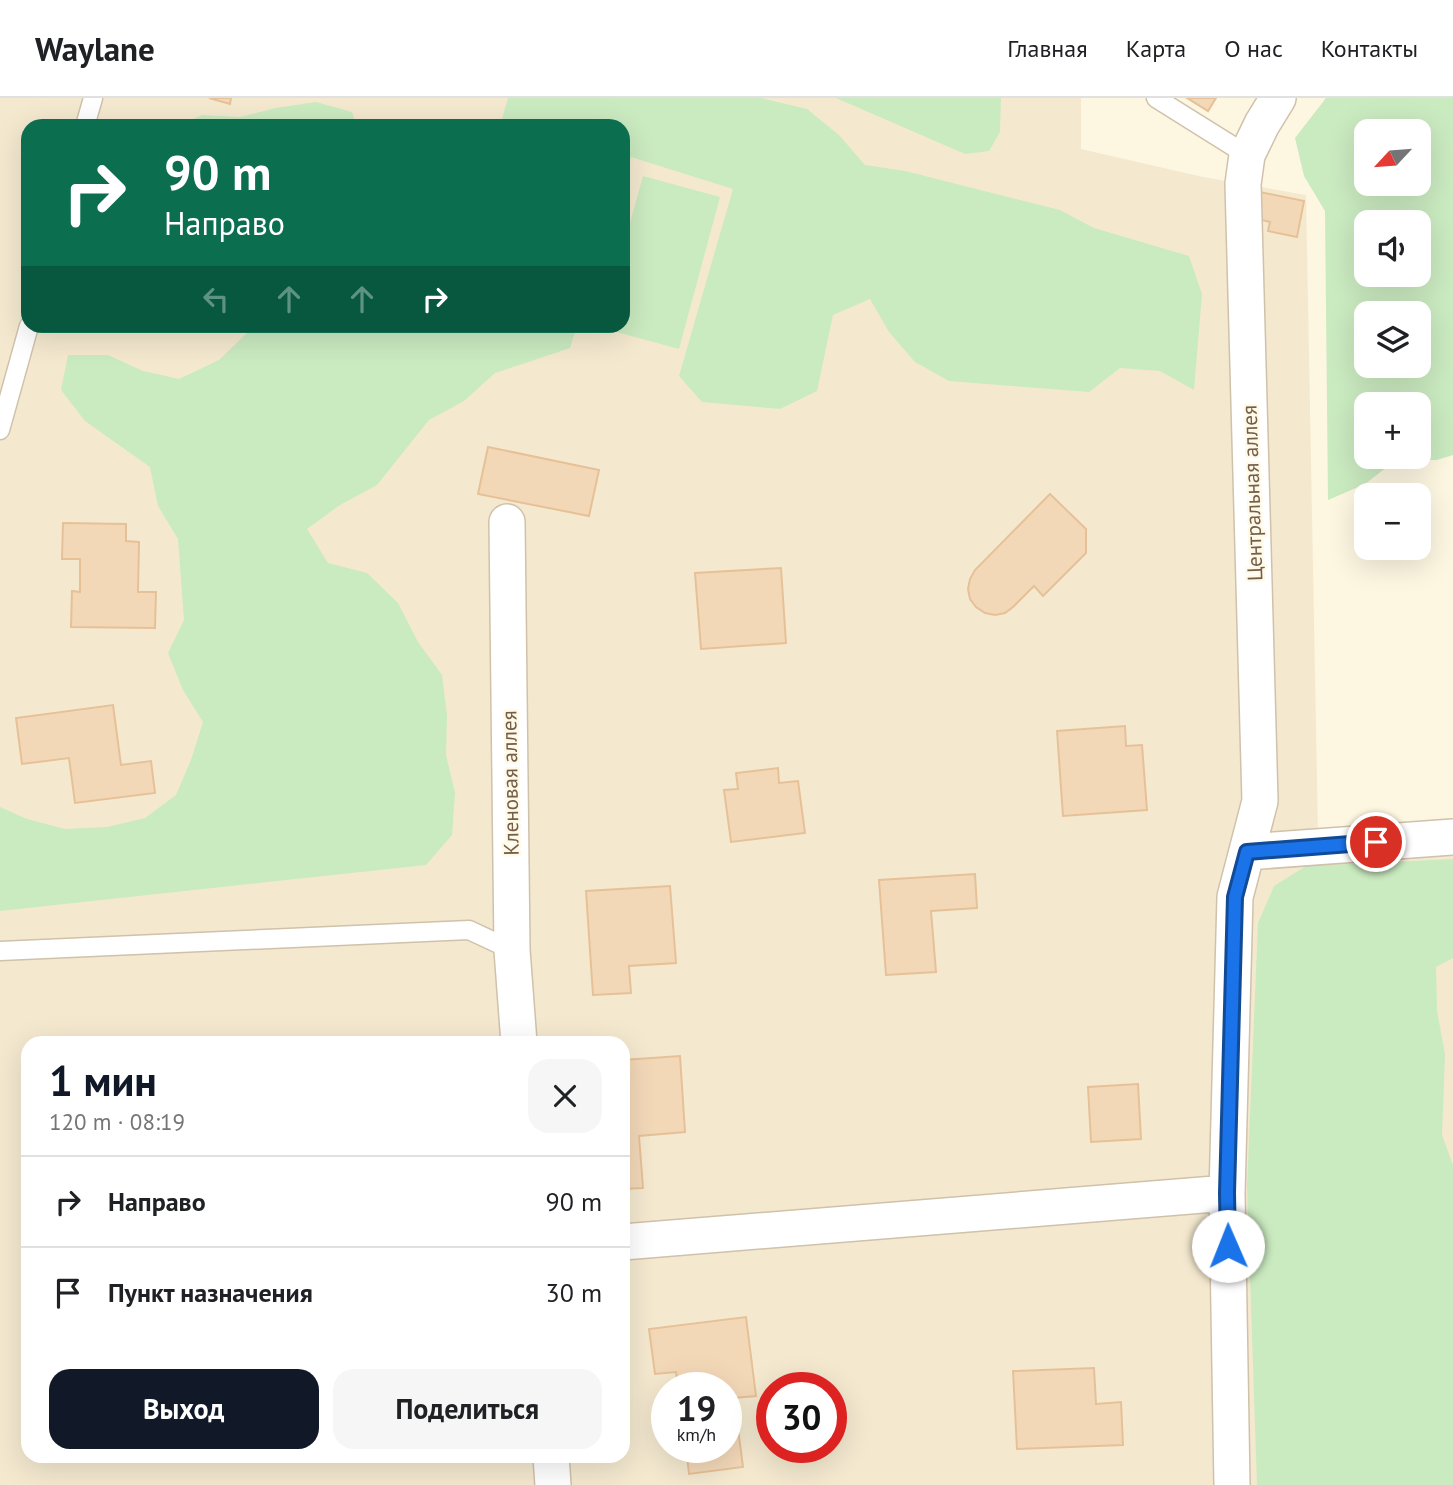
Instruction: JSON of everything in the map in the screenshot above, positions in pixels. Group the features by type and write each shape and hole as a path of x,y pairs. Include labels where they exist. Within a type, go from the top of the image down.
{"street":[{"path":"1245,170 1262,124 1278,98"},
{"name":"Центральная аллея","path":"1232,1485 1227,1193 1235,897 1260,801 1245,170"},
{"name":"Кленовая аллея","path":"507,522 512,950 518,1036"},
{"path":"1247,852 1453,837"},
{"path":"630,1241 1227,1193"},
{"path":"551,1463 553,1485"}],"lane":[{"path":"87,119 93,98"},
{"path":"1156,98 1245,170"},
{"path":"0,430 27,333"},
{"path":"0,951 469,930 512,950"}],"shaded area":[{"path":"0,98 1081,98 1081,149 1203,177 1306,195 1318,834 1453,825 1453,1485 0,1485"}],"green space":[{"path":"508,98 761,98 807,109 839,135 865,165 905,171 1060,210 1094,228 1189,256 1202,294 1194,390 1160,371 1120,368 1089,392 949,381 915,362 889,332 870,299 833,315 817,391 780,409 702,402 679,376 733,189 631,157 630,160 630,119 502,119"},
{"path":"836,98 1001,98 1000,132 989,151 965,154"},
{"path":"1326,98 1453,98 1453,455 1431,460 1431,392 1354,392 1354,469 1384,469 1366,483 1354,483 1354,489 1328,500 1325,211 1304,176 1295,138"},
{"path":"316,102 352,112 354,119 194,119 202,115 240,117"},
{"path":"643,176 720,197 679,349 620,333 630,333 630,223"},
{"path":"247,333 575,333 570,348 495,373 464,401 429,420 377,485 340,505 307,529 328,563 367,573 398,603 418,642 442,675 447,715 446,755 455,793 452,835 426,865 0,911 0,807 27,819 65,829 107,827 145,818 176,795 203,722 183,690 168,653 184,620 178,539 158,506 150,467 85,421 61,390 68,355 108,355 143,371 179,379 219,360"},
{"path":"1453,859 1453,958 1436,967 1437,1011 1445,1054 1442,1135 1453,1165 1453,1485 1257,1485 1247,1187 1258,923 1274,886 1306,866"}],"building":[{"path":"209,98 231,98 230,104"},
{"path":"1187,98 1216,98 1208,111"},
{"path":"1255,191 1304,201 1297,237 1268,231 1270,222 1250,217"},
{"path":"488,447 599,470 589,516 478,494"},
{"path":"1050,494 1086,529 1086,553 1043,596 1034,586 1005,613 985,613 970,599 970,579 975,570"},
{"path":"63,523 126,524 126,541 139,542 138,592 156,592 155,628 71,627 72,591 80,592 80,559 62,559"},
{"path":"781,568 786,643 701,649 695,573"},
{"path":"113,705 121,765 151,761 155,793 75,803 69,758 22,764 16,718"},
{"path":"1125,726 1126,746 1142,745 1147,810 1063,816 1057,731"},
{"path":"778,768 779,783 798,781 805,833 731,842 724,790 738,789 736,773"},
{"path":"975,874 977,908 931,911 936,972 886,975 879,880"},
{"path":"670,886 676,963 629,966 631,993 593,995 586,891"},
{"path":"680,1056 685,1132 639,1136 643,1188 630,1189 630,1060"},
{"path":"1138,1084 1141,1139 1091,1142 1088,1087"},
{"path":"746,1317 756,1396 742,1397 742,1372 655,1372 649,1329"},
{"path":"1094,1368 1096,1404 1121,1402 1123,1445 1017,1449 1013,1371"},
{"path":"742,1459 743,1467 689,1474 688,1463 742,1463"}],"route":[{"path":"1228,1246 1235,897 1247,852 1376,842"}]}
